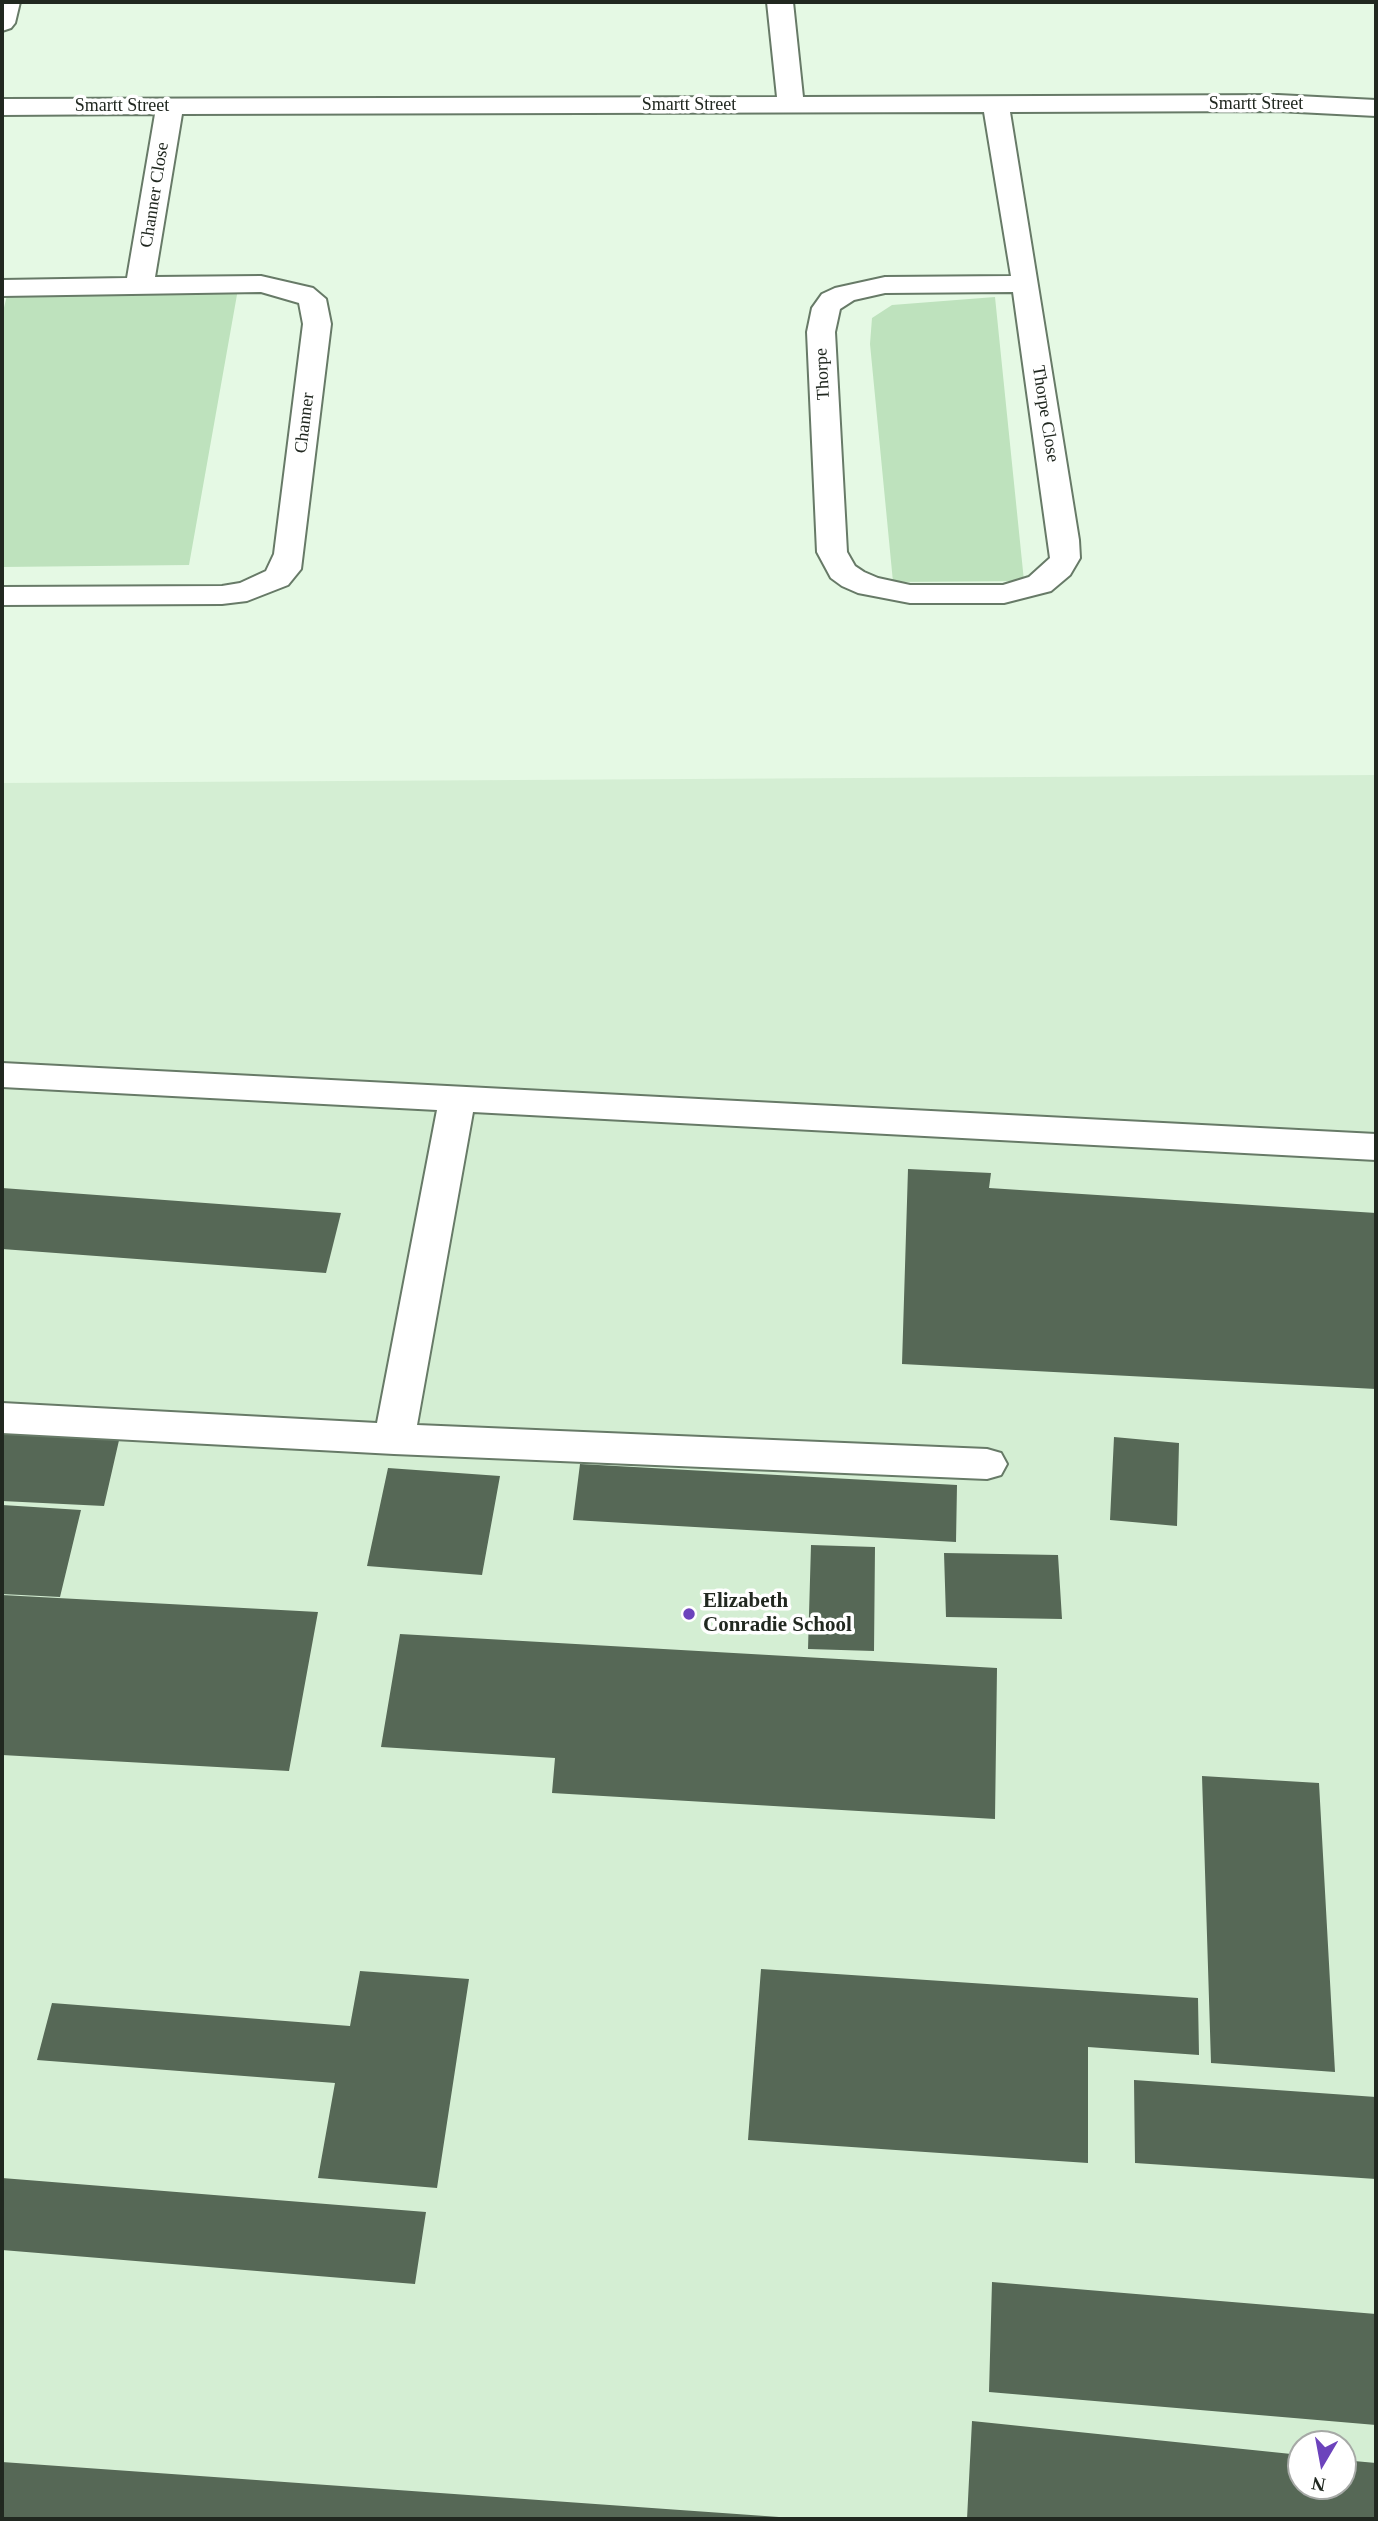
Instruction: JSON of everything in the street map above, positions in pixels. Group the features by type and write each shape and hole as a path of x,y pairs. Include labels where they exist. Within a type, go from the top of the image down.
{"street":[{"path":"2,23 7,2"},
{"path":"780,2 791,105"},
{"name":"Smartt Street","path":"2,107 1316,103 1376,108"},
{"name":"Thorpe Close","path":"910,594 1004,594 1023,591 1052,575 1065,558 1026,284 996,105"},
{"name":"Channer Close","path":"140,284 170,106"},
{"name":"Channer","path":"2,289 140,284 261,284 303,293 312,299 317,324 289,554 285,569 277,578 247,592 185,597 2,596"},
{"name":"Thorpe","path":"910,594 869,586 853,579 834,561 821,332 826,308 832,300 845,294 885,285 1026,284"},
{"path":"2,1075 1376,1147"},
{"path":"394,1439 457,1100"},
{"path":"2,1418 394,1439 987,1464"}],"shaded area":[{"path":"238,289 189,565 2,567 2,316 8,291"},
{"path":"995,297 1024,581 893,582 870,344 872,318 892,305"},
{"name":"Elizabeth Conradie School","path":"1376,775 1376,2519 2,2519 2,783"}],"building":[{"path":"908,1169 991,1173 989,1188 1376,1213 1376,1389 902,1364"},
{"path":"2,1188 341,1213 326,1273 2,1249"},
{"path":"2,1430 120,1436 104,1506 2,1501"},
{"path":"1114,1437 1179,1443 1177,1526 1110,1520"},
{"path":"580,1464 957,1485 956,1542 573,1520"},
{"path":"388,1468 500,1476 482,1575 367,1566"},
{"path":"2,1505 81,1510 60,1597 2,1594"},
{"path":"811,1545 875,1547 874,1651 808,1649"},
{"path":"944,1553 1058,1555 1062,1619 946,1617"},
{"path":"2,1595 318,1612 289,1771 2,1755"},
{"path":"400,1634 997,1668 995,1819 552,1793 555,1758 381,1747"},
{"path":"1202,1776 1319,1783 1335,2072 1211,2063"},
{"path":"761,1969 1198,1998 1199,2055 1088,2047 1088,2163 748,2140"},
{"path":"360,1971 469,1979 437,2188 318,2178 335,2083 37,2060 52,2003 350,2026"},
{"path":"1134,2080 1376,2097 1376,2179 1135,2163"},
{"path":"2,2178 426,2212 415,2284 2,2250"},
{"path":"992,2282 1376,2314 1376,2425 989,2392"},
{"path":"972,2421 1287,2454 1287,2500 1357,2500 1357,2461 1376,2463 1376,2519 967,2519"},
{"path":"2,2462 779,2517 779,2519 2,2519"}],"place":[{"name":"Elizabeth Conradie School","path":"689,1614"}]}
